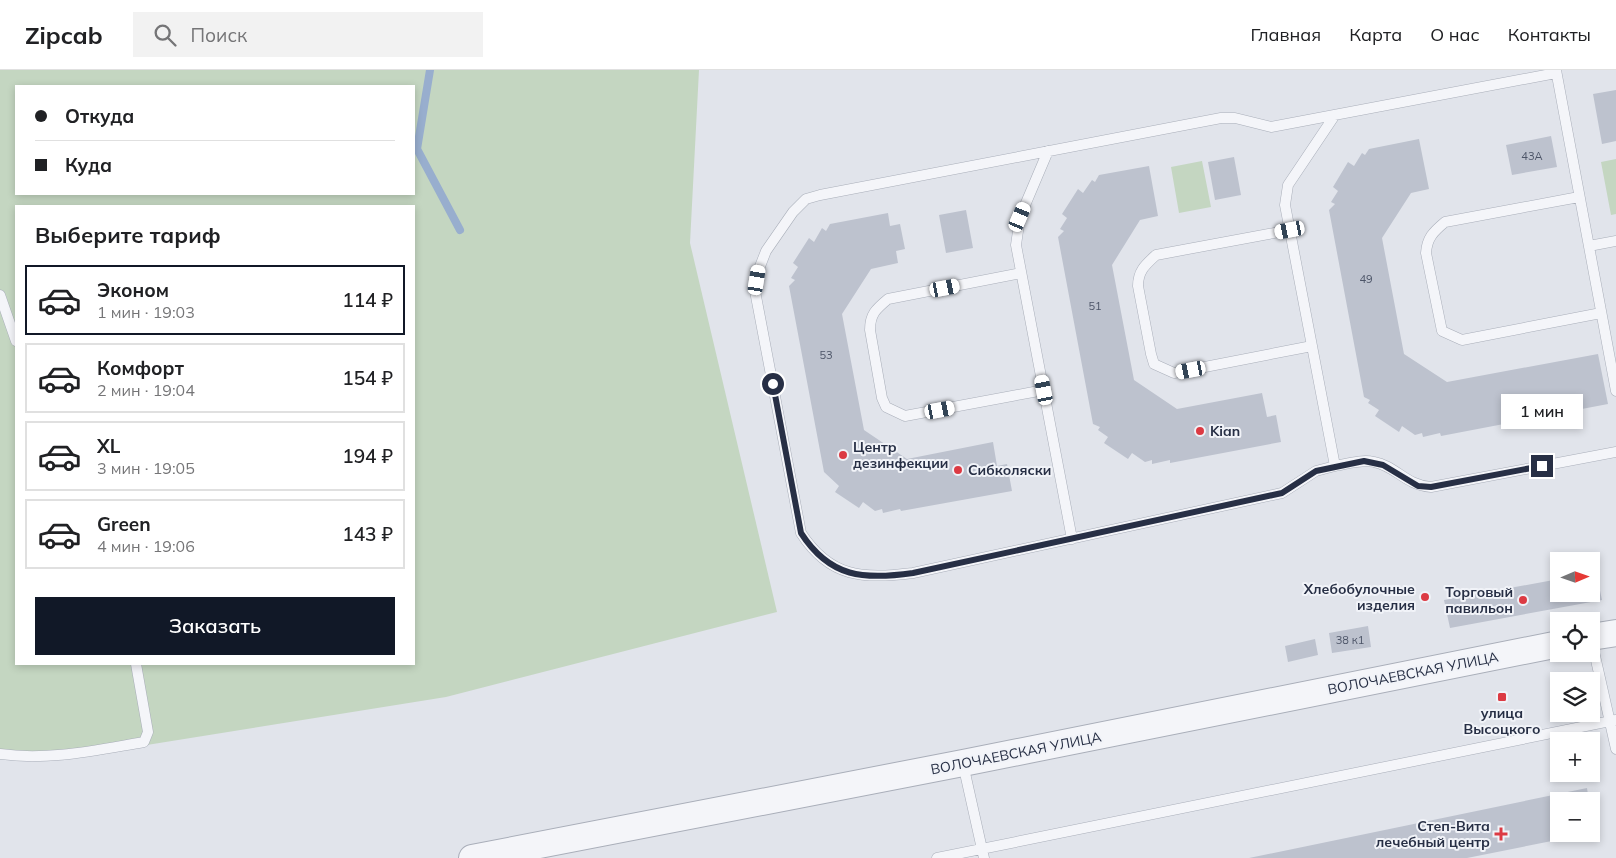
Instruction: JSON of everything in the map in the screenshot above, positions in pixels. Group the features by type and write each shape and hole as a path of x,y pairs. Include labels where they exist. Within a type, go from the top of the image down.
{"street":[{"path":"1600,636 1616,633"},
{"name":"ВОЛОЧАЕВСКАЯ УЛИЦА","path":"472,858 963,763 1550,646"}],"lane":[{"path":"1616,391 1556,72 1271,127 1235,118 1221,118 806,199 793,212 766,251 759,269 755,291 801,533 812,550 826,562 850,574 879,577 913,573 1282,493 1316,471 1364,461 1374,462 1418,486 1431,487 1616,452"},
{"path":"1335,115 1288,185 1286,205 1335,466"},
{"path":"1048,151 1016,229 1016,245 1072,539"},
{"path":"1579,197 1444,222 1431,234 1427,242 1426,253 1442,331 1462,340 1601,313"},
{"path":"1290,230 1156,255 1142,267 1138,276 1144,316 1154,364 1174,373 1312,346"},
{"path":"1589,246 1616,241"},
{"path":"1021,273 888,299 874,310 870,319 870,330 882,398 886,407 905,416 1044,390"},
{"path":"0,295 15,338"},
{"path":"1598,662 1614,721 1616,749"},
{"path":"0,754 25,758 70,754 144,742 148,732 136,665"},
{"path":"937,858 984,854 1614,721"},
{"path":"963,763 984,854"}],"green space":[{"path":"0,70 699,70 690,243 777,612 446,697 47,761 0,757"},
{"path":"1616,159 1616,214 1611,215 1601,162"},
{"path":"1202,161 1211,207 1179,213 1171,167"}],"building":[{"path":"1616,90 1616,141 1602,144 1593,94"},
{"path":"1551,136 1557,167 1512,175 1506,145"},
{"path":"1419,139 1429,189 1411,193 1382,238 1404,354 1447,382 1598,354 1608,404 1441,436 1440,433 1423,437 1422,433 1415,435 1402,426 1399,432 1375,416 1379,410 1368,403 1370,400 1364,397 1329,210 1335,204 1331,202 1338,191 1333,187 1348,162 1354,166 1362,153 1365,155 1369,149"},
{"path":"1234,157 1241,195 1215,200 1208,162"},
{"path":"1149,166 1158,216 1140,220 1112,265 1134,380 1177,409 1262,393 1267,417 1276,415 1281,442 1170,463 1170,460 1152,464 1152,460 1145,462 1132,453 1128,459 1104,443 1108,437 1098,430 1100,427 1093,424 1058,237 1064,231 1060,229 1067,218 1062,214 1078,189 1083,193 1092,180 1095,182 1099,175"},
{"path":"966,210 973,248 946,253 939,215"},
{"path":"888,213 890,226 900,224 905,249 896,251 898,263 871,269 842,314 864,430 907,459 993,442 997,466 1007,464 1012,491 883,513 882,509 875,511 863,502 859,508 835,492 839,486 824,472 789,286 795,280 791,278 798,267 793,263 809,238 814,242 822,228 826,231 830,224"},
{"name":"Торговый павильон","path":"1550,581 1550,602 1591,602 1450,628 1444,600"},
{"path":"1368,626 1371,647 1332,653 1329,633"},
{"path":"1315,639 1318,655 1288,662 1285,646"},
{"path":"1587,788 1588,792 1568,792"},
{"path":"1550,796 1550,841 1467,858 1249,858"}],"waterway":[{"path":"430,70 417,149 460,230"}],"place":[{"name":"Kian","path":"1200,431"},
{"name":"Центр дезинфекции","path":"843,455"},
{"name":"Сибколяски","path":"958,470"},
{"name":"Хлебобулочные изделия","path":"1425,597"},
{"name":"Торговый павильон","path":"1523,600"},
{"name":"улица Высоцкого","path":"1502,697"},
{"name":"Степ-Вита лечебный центр","path":"1501,834"}],"route":[{"path":"773,384 801,533 812,550 826,562 850,574 865,576 879,577 913,573 1282,493 1316,471 1364,461 1383,465 1418,486 1431,487 1542,466"}]}
